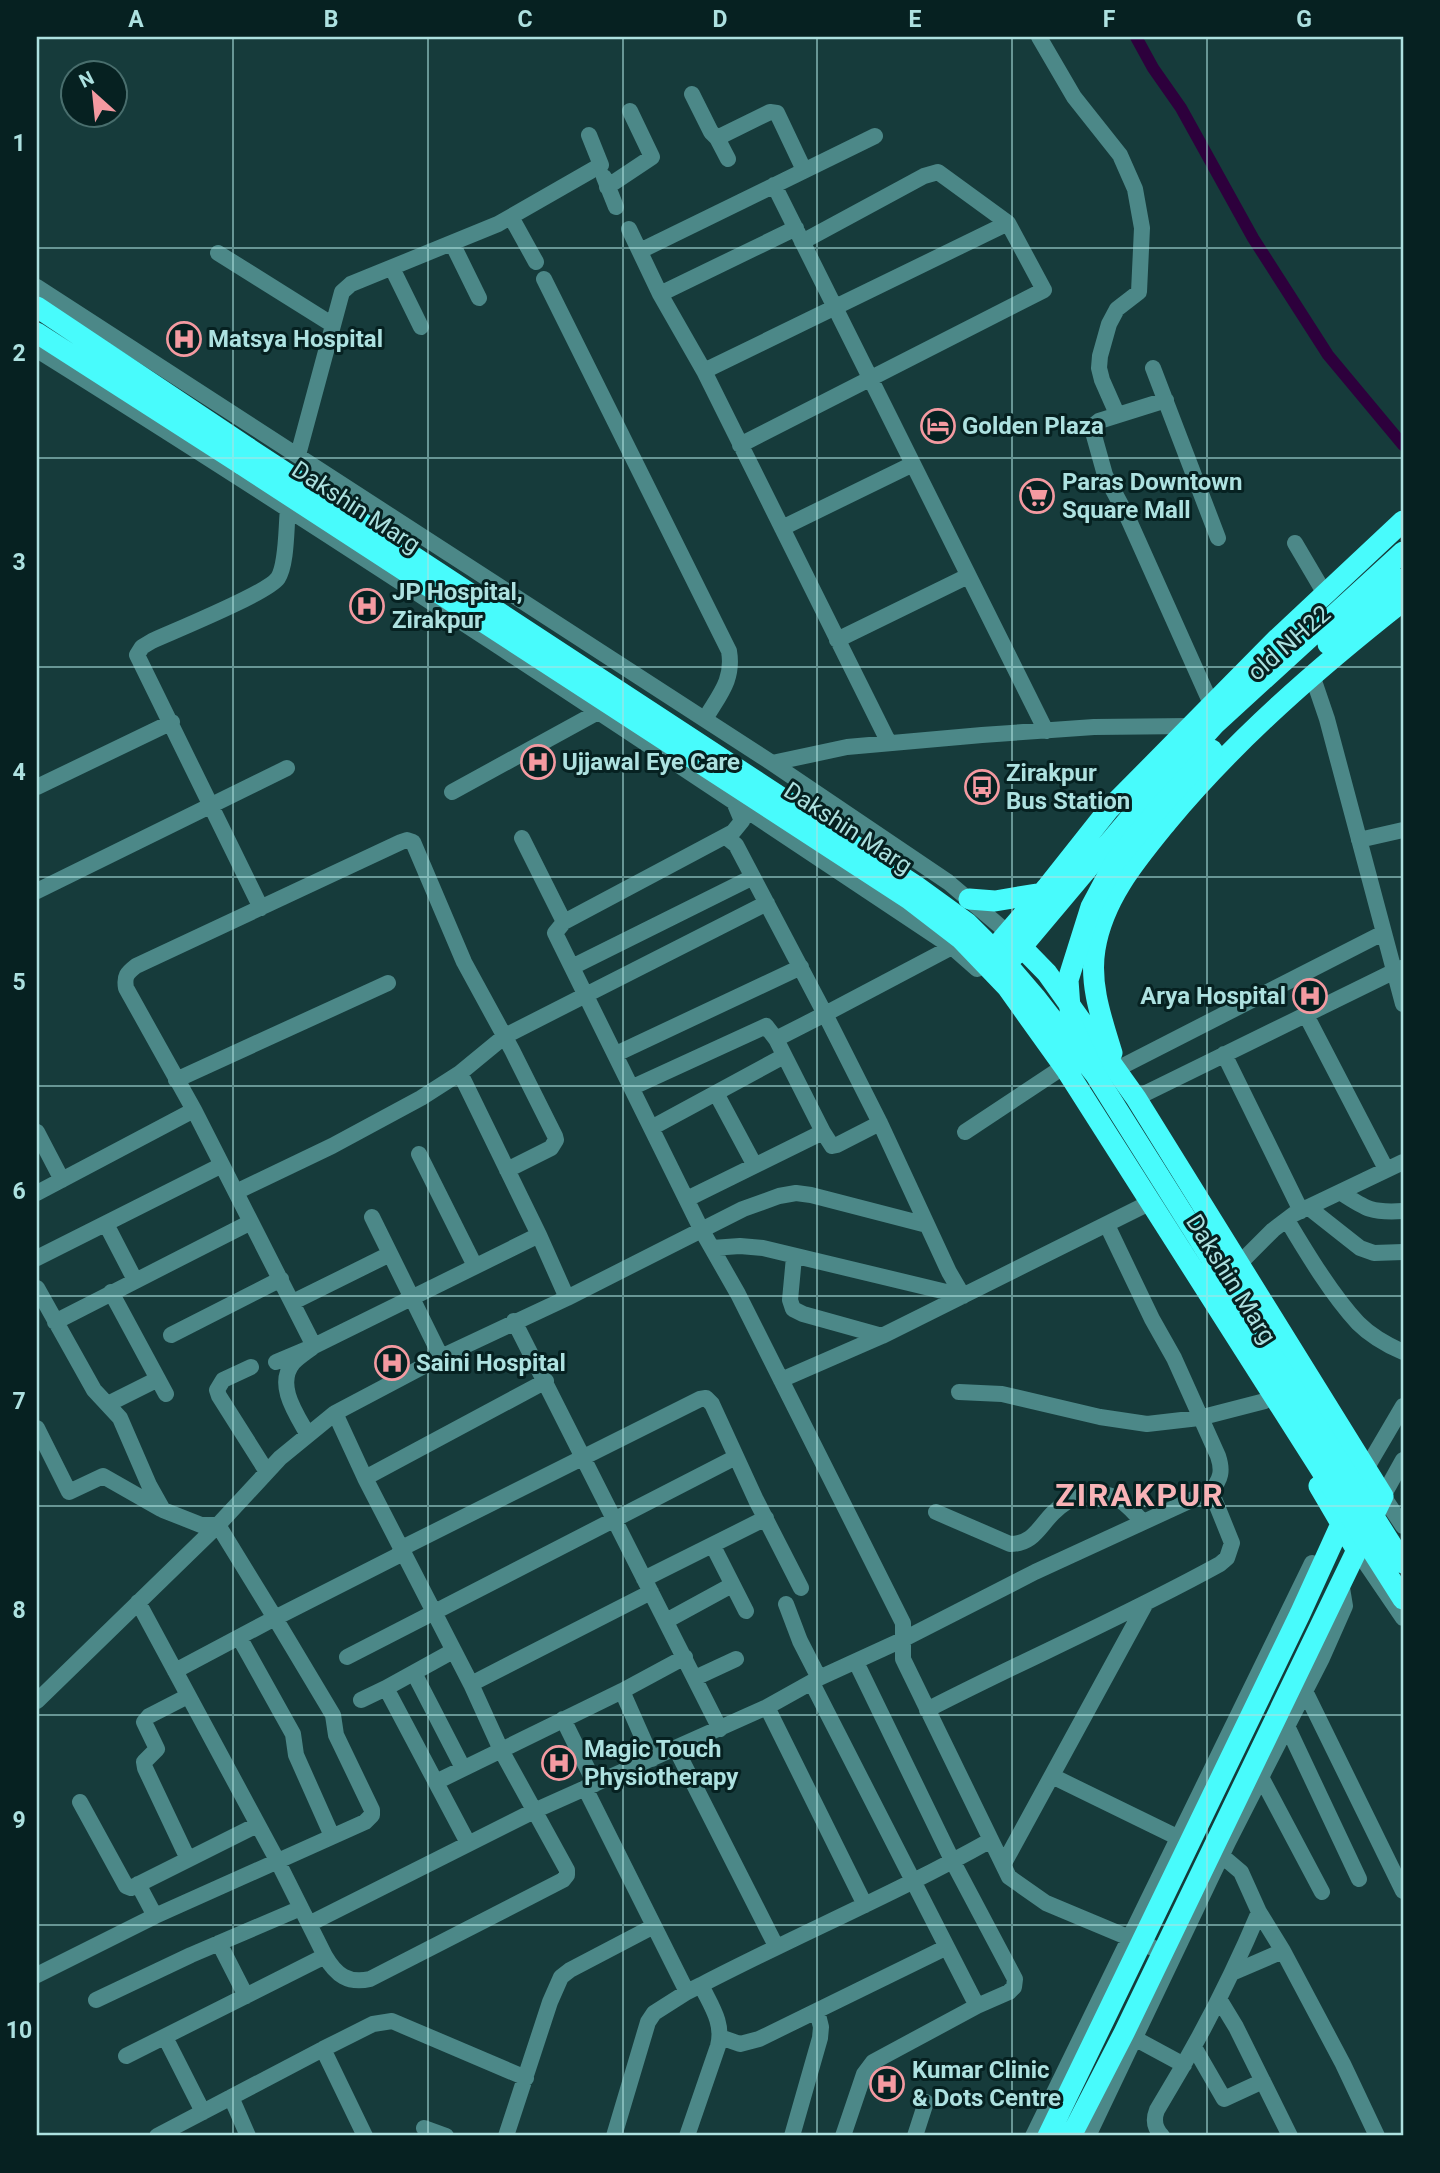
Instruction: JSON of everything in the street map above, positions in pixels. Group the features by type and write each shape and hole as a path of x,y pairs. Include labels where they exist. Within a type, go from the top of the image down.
{"highway":[{"name":"Dakshin Marg","path":"37,307 245,456 909,899 961,939 1007,987 1068,1071 1403,1599"},
{"name":"Dakshin Marg","path":"37,333 245,456 916,886 967,923 1035,997 1095,1074"},
{"path":"1015,939 1042,893 1109,808 1277,639 1403,521"},
{"path":"1356,1549 1338,1532 1265,1401 1057,1071 984,976 1015,939 1215,724 1403,552"},
{"name":"old NH22","path":"1095,1074 1071,1022 1068,981 1091,907 1115,862 1212,750 1301,666 1403,579"},
{"path":"1117,1069 1094,990 1094,950 1104,916 1122,879 1196,787 1312,675 1403,601"},
{"path":"969,899 995,901 1042,893"},
{"name":"Dakshin Marg","path":"1015,939 1047,974 1117,1069 1383,1496"},
{"path":"1095,1074 1403,1563"},
{"path":"1048,2136 1136,1940 1338,1532 1366,1469"},
{"path":"1072,2136 1383,1496"}],"street":[{"path":"1039,37 1074,96 1120,156 1135,189 1142,228 1139,292 1117,309 1109,324 1099,368 1117,414"},
{"path":"692,94 728,159"},
{"path":"607,187 652,157 630,111"},
{"path":"717,138 770,112 777,113 804,170"},
{"path":"589,135 616,207"},
{"path":"640,251 875,136"},
{"path":"298,455 342,292 351,284 498,224 601,165"},
{"path":"660,293 799,235 924,176 938,172 1008,223 1044,290 740,445"},
{"path":"774,185 1046,731"},
{"path":"511,217 536,262"},
{"path":"704,371 1008,223"},
{"path":"629,229 660,293 704,371 889,743"},
{"path":"452,243 479,298"},
{"path":"218,253 333,325"},
{"path":"392,268 421,327"},
{"path":"544,279 729,651 732,666 728,681 705,719"},
{"name":"Dakshin Marg","path":"37,287 772,763 948,882 1015,939"},
{"name":"Dakshin Marg","path":"37,350 288,509 598,712 952,947 984,976"},
{"path":"1153,368 1219,538"},
{"path":"1166,400 1099,421 1094,425 1093,432 1105,475 1127,516 1212,706"},
{"path":"782,528 913,464"},
{"path":"261,908 137,655 142,647 260,592 276,581 282,570 288,509"},
{"path":"407,586 432,542"},
{"path":"1295,543 1325,594"},
{"path":"838,640 968,576"},
{"path":"1312,675 1327,719 1383,933 1399,969 1403,1004"},
{"path":"452,792 598,712"},
{"path":"37,787 172,722"},
{"path":"772,763 847,747 889,743 1094,727 1191,726"},
{"path":"37,891 287,768"},
{"path":"734,802 742,821 733,832 564,922 555,933 701,1229 738,1294 903,1623 902,1659 1009,1877 1046,1903 1163,1952"},
{"path":"1359,840 1403,830"},
{"path":"726,837 736,845 801,967 963,1296"},
{"path":"522,838 564,922"},
{"path":"314,1346 194,1110 126,988 127,973 136,966 401,842 413,842 464,962 505,1036 556,1140 551,1148 507,1170"},
{"path":"572,967 753,877"},
{"path":"236,1192 332,1146 421,1098 460,1073 505,1036 767,903"},
{"path":"1117,1069 1383,933"},
{"path":"776,1039 952,947"},
{"path":"616,1054 801,967"},
{"path":"1136,1098 1399,969"},
{"path":"176,1080 388,983"},
{"path":"1306,1015 1386,1169"},
{"path":"633,1087 766,1026 776,1039 828,1143 837,1145 880,1123"},
{"path":"1223,1055 1304,1209 1360,1248 1374,1252 1403,1252"},
{"path":"653,1127 785,1056"},
{"path":"965,1132 1057,1071"},
{"path":"460,1073 567,1298"},
{"path":"716,1093 754,1164"},
{"path":"37,1193 194,1110"},
{"path":"37,1132 62,1180"},
{"path":"687,1199 823,1132"},
{"path":"419,1154 475,1266"},
{"path":"1239,1264 1287,1220 1304,1209 1403,1162"},
{"path":"37,1258 222,1165"},
{"path":"1340,1192 1371,1210 1381,1213 1403,1211"},
{"path":"37,1701 218,1525 267,1472 335,1413 441,1357 567,1298 701,1229 779,1196 796,1193 927,1225"},
{"path":"781,1380 882,1336 1143,1206"},
{"path":"372,1217 441,1357"},
{"path":"1287,1220 1359,1323 1377,1338 1403,1352"},
{"path":"55,1322 251,1222"},
{"path":"106,1224 135,1280"},
{"path":"309,1924 534,1811 767,1707 1035,1572 1211,1491 1219,1480 1222,1468 1174,1358 1152,1319 1107,1225"},
{"path":"276,1363 538,1235"},
{"path":"712,1248 752,1247 963,1296"},
{"path":"293,1302 390,1254"},
{"path":"794,1257 790,1300 793,1309 882,1336"},
{"path":"171,1335 281,1279"},
{"path":"37,1288 93,1390 113,1409 125,1427 149,1485 163,1510"},
{"path":"111,1292 166,1394"},
{"path":"514,1321 720,1729"},
{"path":"307,1435 289,1398 286,1381 293,1363 314,1346"},
{"path":"251,1367 223,1380 218,1390 219,1396 267,1472"},
{"path":"108,1404 158,1379"},
{"path":"365,1478 546,1381"},
{"path":"959,1392 1002,1394 1147,1424 1199,1418 1265,1401"},
{"path":"175,1671 582,1458 706,1398 712,1404 802,1588"},
{"path":"1366,1469 1403,1406"},
{"path":"138,1602 278,1860 326,1956 337,1972 346,1978 357,1982 370,1979 563,1880 568,1875 567,1870 501,1750 471,1684 432,1612 335,1413"},
{"path":"38,1431 69,1492 103,1476 163,1510 201,1525 218,1525"},
{"path":"347,1657 736,1457"},
{"path":"1383,1496 1403,1460"},
{"path":"927,1710 1049,1648 1106,1624 1227,1558 1232,1543 1211,1491"},
{"path":"936,1512 1010,1544 1029,1540 1069,1500 1092,1493 1115,1497 1143,1522"},
{"name":"Dakshin Marg","path":"1383,1496 1403,1526"},
{"path":"471,1684 766,1518"},
{"path":"37,1975 155,1916 365,1822 372,1815 336,1735 332,1715 218,1525"},
{"path":"1032,2136 1136,1940 1179,1838 1315,1557 1338,1532"},
{"path":"713,1546 746,1611"},
{"path":"1356,1549 1403,1618"},
{"path":"1088,2136 1221,1855 1345,1606 1341,1582"},
{"path":"666,1620 732,1585"},
{"path":"1003,1865 1146,1602"},
{"path":"786,1604 816,1680 912,1881 977,2006"},
{"path":"239,1637 293,1734 296,1755 332,1836"},
{"path":"361,1700 453,1651"},
{"path":"436,1782 622,1691 685,1657"},
{"path":"695,1678 736,1659"},
{"path":"843,2136 864,2074 873,2062 977,2006 1009,1992 1014,1987 1015,1979 953,1862 856,1662"},
{"path":"414,1673 463,1769"},
{"path":"386,1688 468,1843"},
{"path":"622,1691 652,1759"},
{"path":"1305,1691 1403,1891"},
{"path":"188,1696 149,1716 145,1722 157,1749 145,1762 145,1768 188,1859"},
{"path":"767,1707 865,1905"},
{"path":"563,1719 653,1926 719,2022 720,2037 687,2136"},
{"path":"1287,1726 1359,1879"},
{"path":"676,1749 776,1946"},
{"path":"1052,1776 1179,1838"},
{"path":"1261,1777 1322,1892"},
{"path":"80,1802 126,1886 131,1888 257,1825"},
{"path":"614,2136 648,2022 654,2013 776,1946 953,1862 991,1840"},
{"path":"1221,1855 1241,1872 1259,1912 1283,1951 1343,2064 1377,2136"},
{"path":"138,1884 155,1916"},
{"path":"96,2000 301,1908"},
{"path":"1156,2133 1154,2117 1157,2110 1219,1999 1259,1912"},
{"path":"506,2136 550,2002 561,1977 653,1926"},
{"path":"219,1943 246,1996"},
{"path":"720,2037 733,2043 749,2043 946,1948"},
{"path":"1232,1973 1283,1951"},
{"path":"126,2056 326,1956"},
{"path":"1219,1999 1290,2136"},
{"path":"792,2136 820,2038 821,2027 817,2011"},
{"path":"157,2136 373,2024 392,2021 526,2078"},
{"path":"164,2037 203,2112"},
{"path":"1134,2038 1184,2065"},
{"path":"1194,2047 1224,2099 1263,2081"},
{"path":"323,2049 365,2136"},
{"path":"231,2097 248,2136"},
{"path":"915,2136 926,2102"},
{"path":"424,2128 446,2136"}],"waterway":[{"path":"1136,37 1153,68 1181,108 1253,238 1328,355 1403,445"}],"place":[{"name":"Matsya Hospital","path":"184,339"},
{"name":"Golden Plaza","path":"938,426"},
{"name":"Paras Downtown Square Mall","path":"1037,496"},
{"name":"JP Hospital, Zirakpur","path":"367,606"},
{"name":"Ujjawal Eye Care","path":"538,762"},
{"name":"Zirakpur Bus Station","path":"982,787"},
{"name":"Arya Hospital","path":"1310,996"},
{"name":"Saini Hospital","path":"392,1363"},
{"name":"Magic Touch Physiotherapy","path":"559,1763"},
{"name":"Kumar Clinic & Dots Centre","path":"887,2084"}],"district":[{"name":"ZIRAKPUR","path":"1140,1495"}]}
